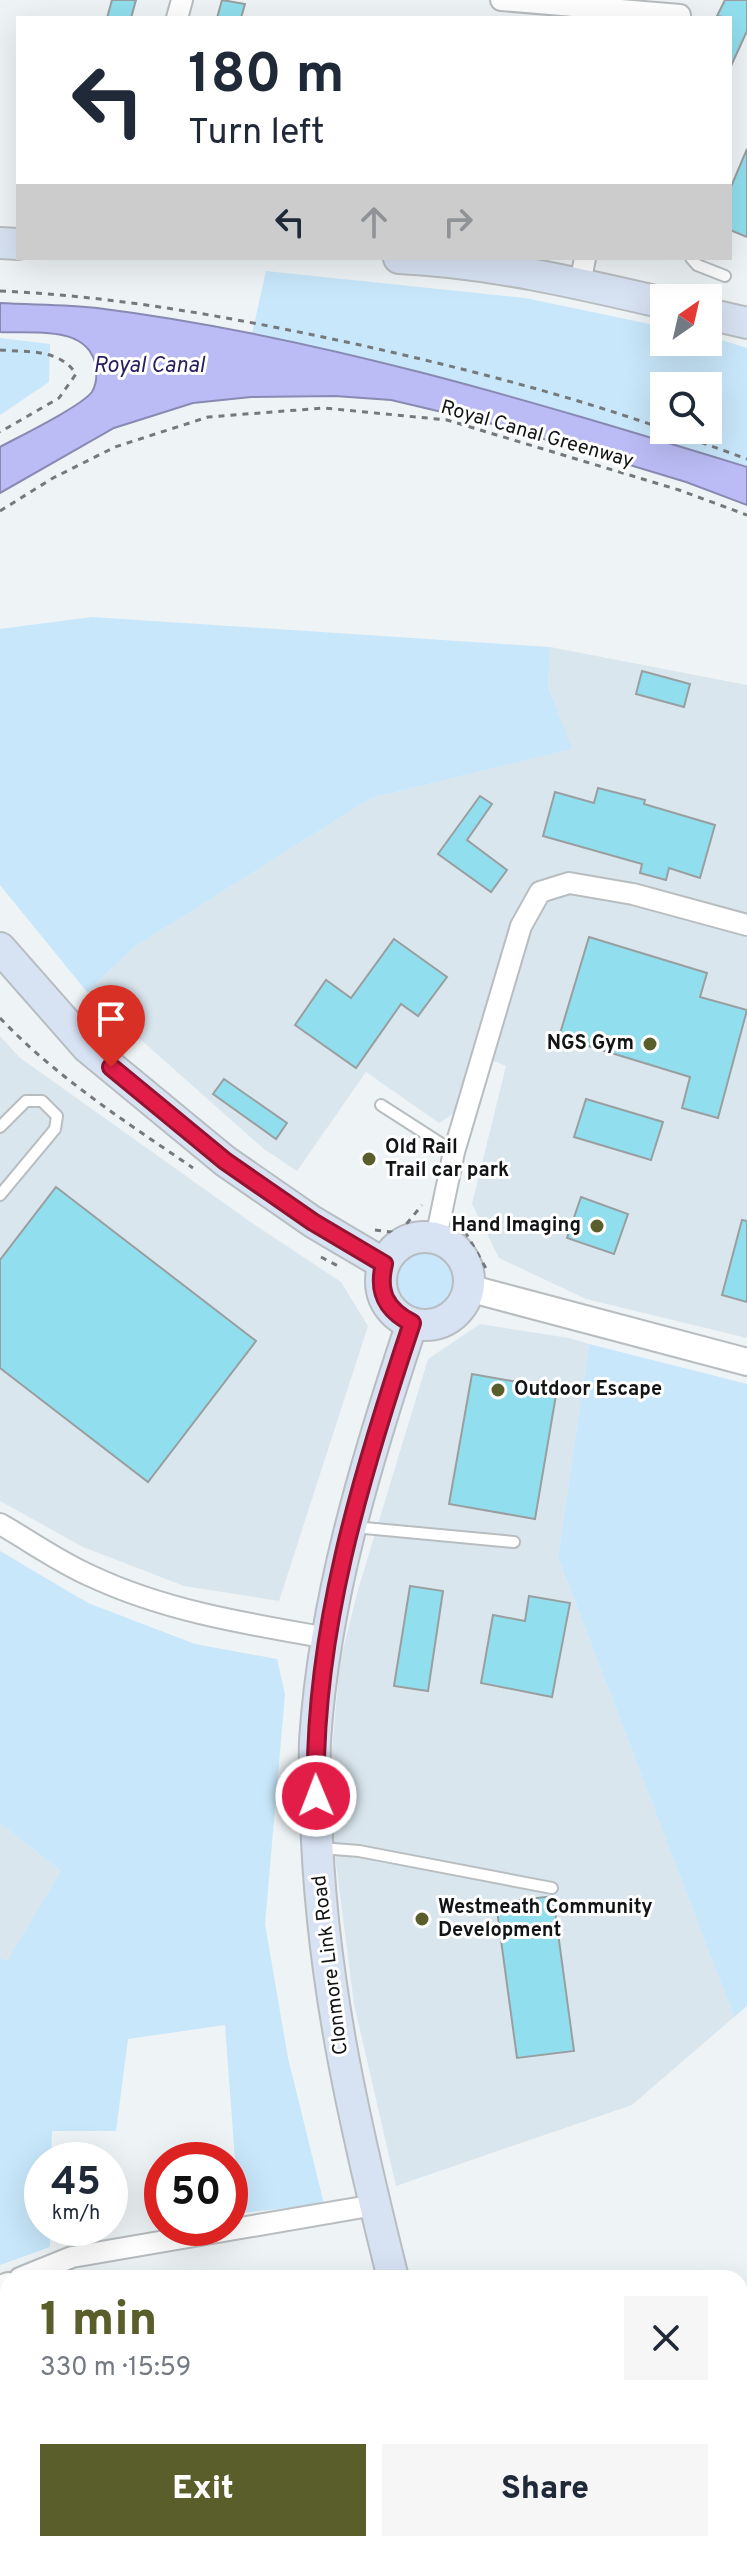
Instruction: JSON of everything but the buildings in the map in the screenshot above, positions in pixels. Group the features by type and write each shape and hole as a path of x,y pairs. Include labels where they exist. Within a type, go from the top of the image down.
{"main road":[{"path":"443,260 582,271 650,298"},
{"path":"722,317 747,323"},
{"path":"0,948 88,1048 202,1143 313,1222 384,1264"},
{"path":"423,1237 448,1243 465,1263 468,1288 464,1302 454,1314 441,1322 427,1325 399,1317 388,1306 382,1293 380,1278 384,1264 399,1244 423,1237"},
{"name":"Clonmore Link Road","path":"391,2270 338,2036 326,1963 317,1848 315,1744 328,1638 352,1527 412,1323"}],"street":[{"path":"501,0 681,11"},
{"path":"436,1238 454,1152 521,926 540,892 569,883 582,885 633,894 747,925"},
{"path":"468,1288 747,1362"},
{"path":"0,1524 91,1576 150,1599 231,1621 328,1638"},
{"path":"40,2270 72,2257 375,2205"}],"lane":[{"path":"693,260 697,265 725,276"},
{"path":"0,1127 26,1101 42,1101 57,1116 55,1129 0,1195"},
{"path":"381,1105 454,1152"},
{"path":"352,1527 514,1542"},
{"path":"317,1848 359,1851 552,1888"}],"path":[{"path":"0,291 134,302 255,322 469,369 650,425"},
{"path":"0,350 42,353 68,361 76,374 59,398 0,432"},
{"name":"Royal Canal Greenway","path":"0,511 53,478 115,447 208,417 324,408 447,420 679,490 747,515"},
{"path":"705,444 747,459"}],"shaded area":[{"path":"266,271 525,298 650,324 650,356 722,356 722,340 747,348 747,467 671,444 722,444 722,372 650,372 650,438 498,392 252,334"},
{"path":"0,338 50,344 49,382 0,415"},
{"path":"92,617 550,647 548,686 572,749 371,798 133,948 87,992 0,885 0,629"},
{"path":"550,647 747,685 747,1338 586,1299 499,1258 472,1204 506,1066 476,1054 462,1108 439,1123 366,1072 297,1171 264,1149 87,992 133,948 371,798 571,749 548,685"},
{"path":"0,1036 19,1057 252,1223 341,1282 368,1326 279,1601 184,1586 83,1547 0,1501"},
{"path":"424,1247 448,1257 458,1281 448,1305 424,1315 400,1305 390,1281 400,1257"},
{"path":"480,1324 589,1344 558,1557 734,2017 632,2105 396,2186 354,2004 330,1817 331,1761 340,1661 358,1590 428,1359"},
{"path":"589,1344 747,1384 747,2006 734,2017 558,1557"},
{"path":"0,1551 88,1603 195,1644 277,1659 285,1694 265,1924 288,2058 324,2204 248,2212 248,2142 234,2142 225,2025 128,2039 116,2131 52,2131 52,2142 24,2142 24,2246 50,2247 0,2265 0,1957 7,1962 61,1871 0,1823"},
{"path":"0,1823 61,1871 7,1963 0,1957"}],"water":[{"name":"Royal Canal","path":"0,303 85,307 180,320 344,353 587,419 650,438 650,444 670,444 747,467 747,505 686,482 497,425 391,400 335,396 251,397 193,403 114,428 0,493 0,447 85,398 92,392 96,367 91,353 71,338 57,334 0,332"}],"place":[{"name":"NGS Gym","path":"650,1044"},
{"name":"Old Rail Trail car park","path":"369,1159"},
{"name":"Hand Imaging","path":"597,1226"},
{"name":"Outdoor Escape","path":"498,1390"},
{"name":"Westmeath Community Development","path":"422,1919"}],"route":[{"path":"111,1067 225,1161 313,1222 384,1264 380,1278 388,1306 399,1317 412,1323 352,1527 328,1638 315,1744 316,1796"}]}
